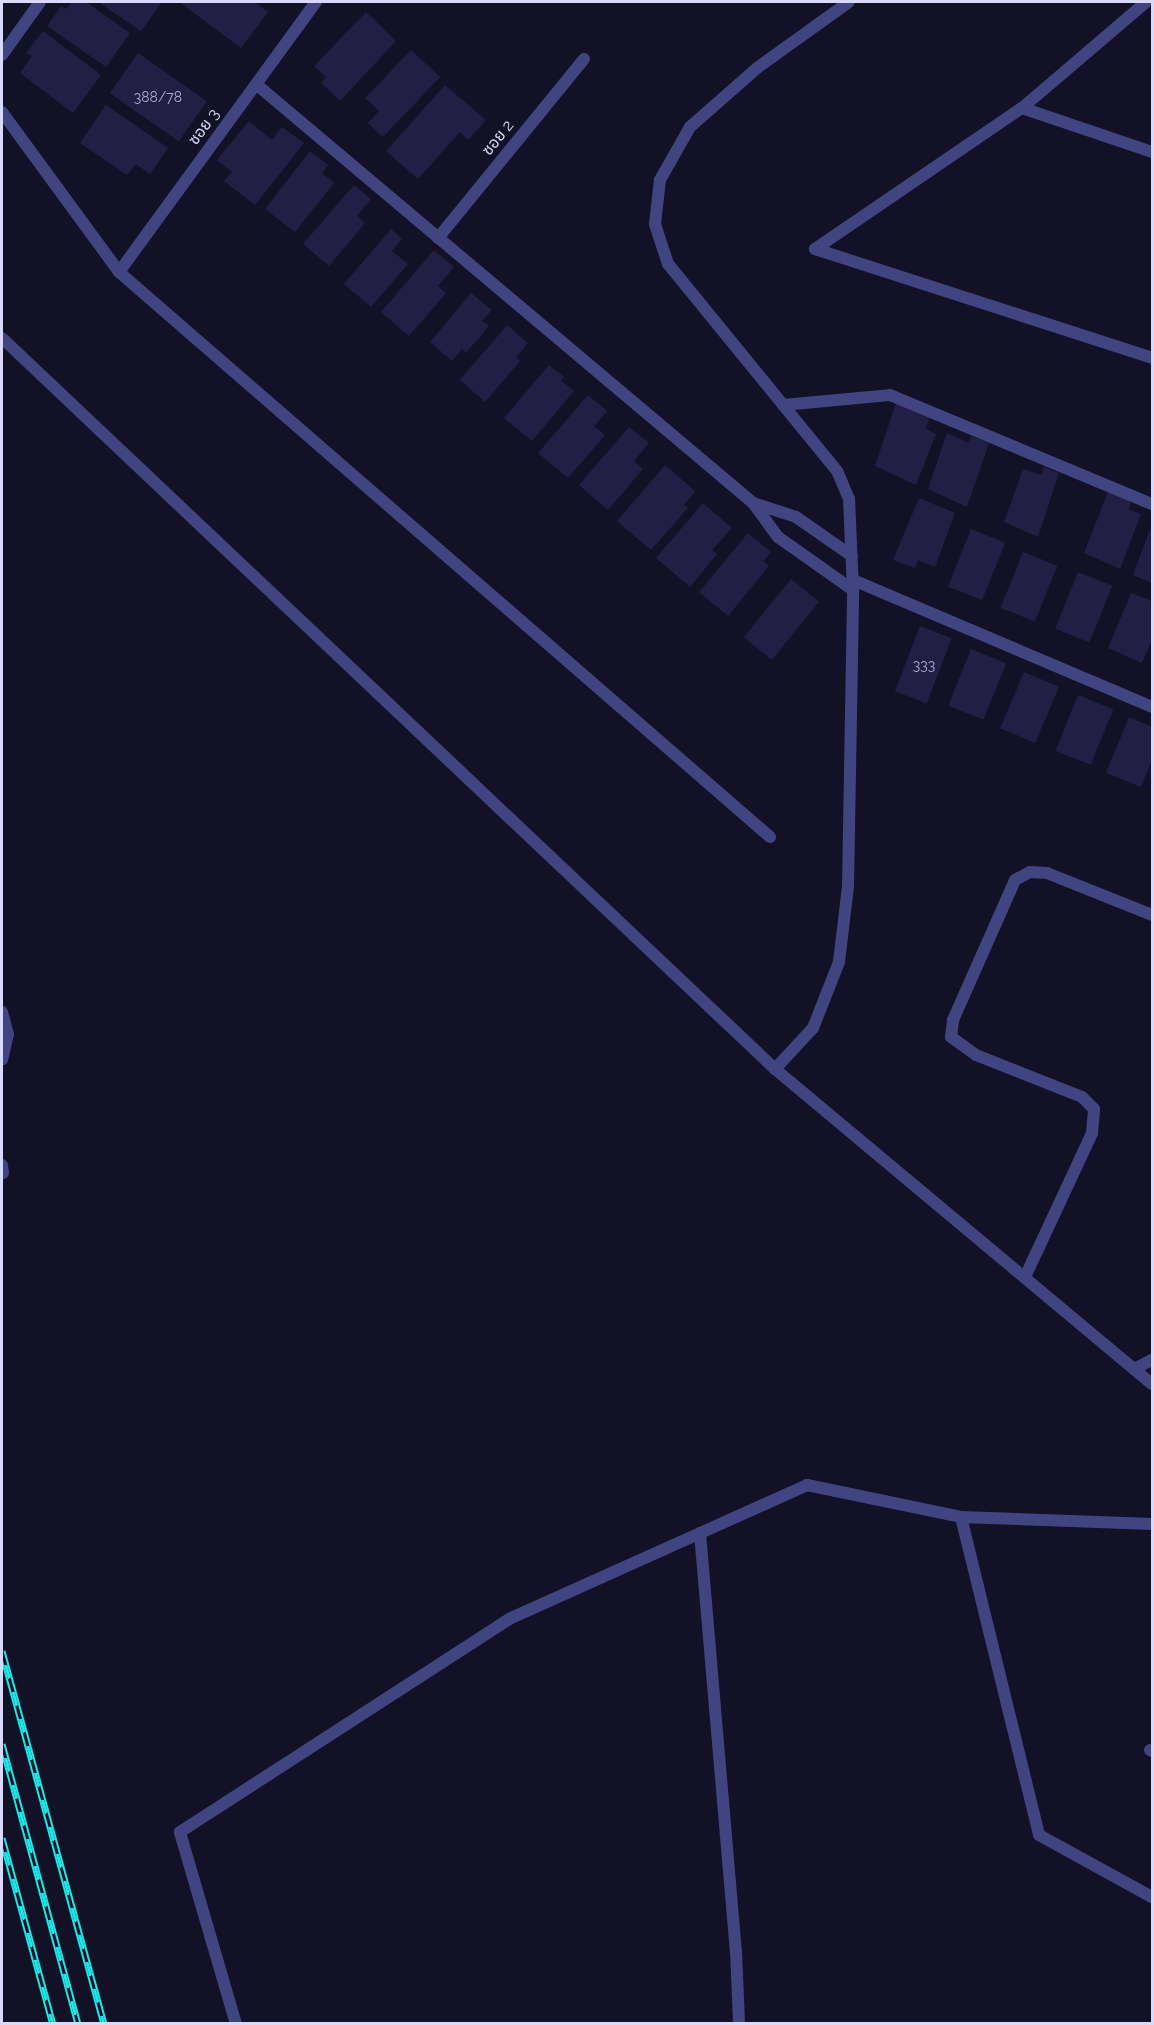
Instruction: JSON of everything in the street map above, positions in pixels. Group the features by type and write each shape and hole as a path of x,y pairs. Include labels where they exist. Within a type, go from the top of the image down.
{"street":[{"path":"2,55 40,2"},
{"name":"ซอย 3","path":"118,272 316,2"},
{"path":"775,1069 813,1028 838,962 848,886 853,585 849,499 837,471 668,264 655,224 660,180 690,127 757,68 848,2"},
{"path":"1146,2 1022,108 815,249 1152,357"},
{"name":"ซอย 2","path":"438,238 584,59"},
{"path":"256,84 753,503 778,537 853,585 1152,707"},
{"path":"1022,108 1152,152"},
{"path":"2,112 118,272 770,837"},
{"path":"2,338 775,1069 1152,1384"},
{"path":"783,405 890,395 1152,504"},
{"path":"753,503 796,517 852,556"},
{"path":"1025,1277 1092,1133 1094,1109 1083,1097 976,1055 951,1037 953,1020 1015,880 1030,872 1047,873 1152,915"},
{"path":"2,1012 8,1034 2,1059"},
{"path":"1134,1368 1152,1359"},
{"path":"236,2024 180,1832 509,1619 807,1485 961,1517 1152,1524"},
{"path":"961,1517 1039,1835 1152,1897"},
{"path":"700,1533 735,1939 739,2024"}],"building":[{"path":"72,2 86,2 130,33 106,67 47,26 61,6 66,9"},
{"path":"98,2 162,2 141,31"},
{"path":"179,2 255,2 268,12 241,48"},
{"path":"366,12 396,41 340,101 321,83 326,77 314,66"},
{"path":"43,31 101,75 73,113 20,73 32,56 26,53"},
{"path":"411,50 440,77 383,137 368,123 379,111 365,98"},
{"path":"138,53 207,101 179,141 110,93"},
{"path":"445,85 486,120 468,140 460,132 418,179 386,151"},
{"path":"106,105 168,148 150,174 136,164 127,175 80,143"},
{"path":"249,121 272,140 282,127 304,143 255,205 224,181 232,172 217,160"},
{"path":"310,151 328,165 322,173 334,183 295,232 265,209"},
{"path":"354,185 371,199 357,216 365,223 329,266 303,244"},
{"path":"391,229 402,239 392,251 408,264 371,307 344,284"},
{"path":"434,250 454,267 438,286 446,293 409,336 381,312"},
{"path":"471,293 492,310 482,321 489,326 466,353 462,349 452,361 430,342"},
{"path":"507,325 528,343 516,357 520,361 485,402 460,380"},
{"path":"549,365 564,377 561,381 574,391 532,441 504,418"},
{"path":"588,395 607,411 594,426 605,435 568,478 538,453"},
{"path":"896,403 929,418 926,429 936,434 916,485 875,466"},
{"path":"629,427 649,443 634,461 643,469 608,510 579,485"},
{"path":"947,433 969,443 971,436 989,443 967,507 928,489"},
{"path":"665,465 695,491 684,505 688,508 651,550 617,521"},
{"path":"1044,467 1059,473 1038,537 1004,522 1023,469 1041,475"},
{"path":"1108,492 1131,502 1129,510 1141,514 1120,569 1084,553"},
{"path":"919,498 955,513 935,567 918,560 915,568 893,560"},
{"path":"703,503 732,528 712,550 717,554 690,587 656,558"},
{"path":"1152,524 1152,583 1133,575"},
{"path":"971,529 1005,543 982,600 948,586"},
{"path":"748,533 771,552 763,561 769,566 728,616 699,592"},
{"path":"1023,552 1057,566 1035,621 1001,608"},
{"path":"1078,572 1112,586 1089,642 1055,629"},
{"path":"791,579 819,602 772,660 744,637"},
{"path":"1131,593 1152,601 1152,639 1142,663 1108,648"},
{"path":"920,626 952,638 927,704 895,691"},
{"path":"971,649 1006,663 983,720 948,706"},
{"path":"1024,672 1059,687 1035,743 1000,728"},
{"path":"1078,695 1113,709 1091,765 1056,751"},
{"path":"1129,717 1152,727 1152,759 1141,787 1106,773"}],"railway":[{"path":"2,1651 104,2024"},
{"path":"2,1744 78,2024"},
{"path":"2,1838 53,2024"}]}
